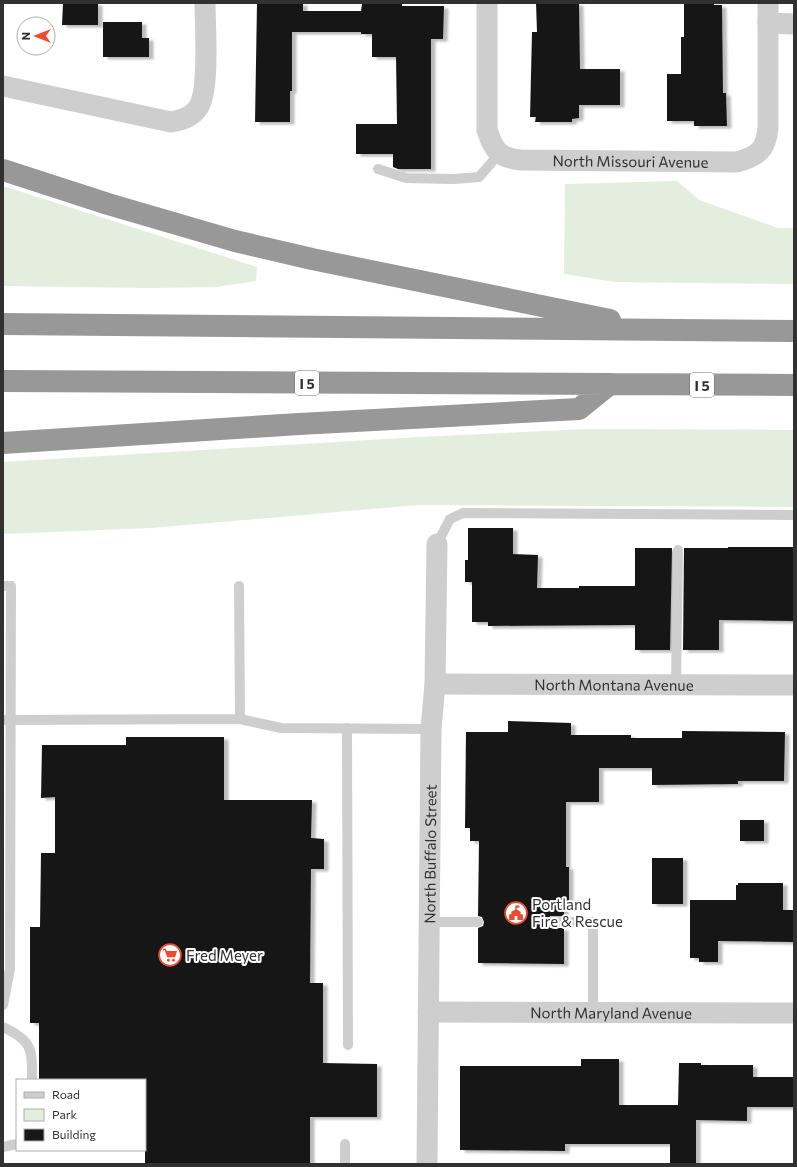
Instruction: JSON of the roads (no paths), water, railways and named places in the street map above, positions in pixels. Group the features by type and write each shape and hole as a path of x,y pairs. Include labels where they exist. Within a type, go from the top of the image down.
{"highway":[{"path":"3,170 108,204 235,241 312,259 660,330"},
{"path":"3,324 794,331"},
{"name":"I 5","path":"3,381 794,385"},
{"path":"3,443 299,424 578,409 610,384"}],"street":[{"path":"3,86 172,122 185,119 198,109 203,98 206,83 206,3"},
{"path":"487,3 487,130 492,144 499,154"},
{"path":"768,3 768,24 794,24"},
{"name":"North Missouri Avenue","path":"499,154 510,159 520,160 737,162 749,158 760,151 767,141 768,24"},
{"name":"North Buffalo Street","path":"427,1164 430,729 435,684 437,544"},
{"name":"North Montana Avenue","path":"435,684 794,685"},
{"name":"North Maryland Avenue","path":"428,1012 794,1013"}],"lane":[{"path":"378,169 406,178 454,179 479,177 499,154"},
{"path":"437,544 450,519 462,513 794,515"},
{"path":"676,685 678,550"},
{"path":"3,586 11,586 7,720 10,969 3,1005"},
{"path":"239,586 240,719"},
{"path":"7,720 240,719 280,728 430,729"},
{"path":"347,728 348,1045"},
{"path":"429,922 478,922"},
{"path":"553,922 593,922 593,1013"},
{"path":"3,1027 25,1040 29,1047 32,1079"},
{"path":"3,1147 16,1144"},
{"path":"345,1144 345,1164"}],"place":[{"name":"Portland Fire & Rescue","path":"516,913"},
{"name":"Fred Meyer","path":"170,955"}]}
